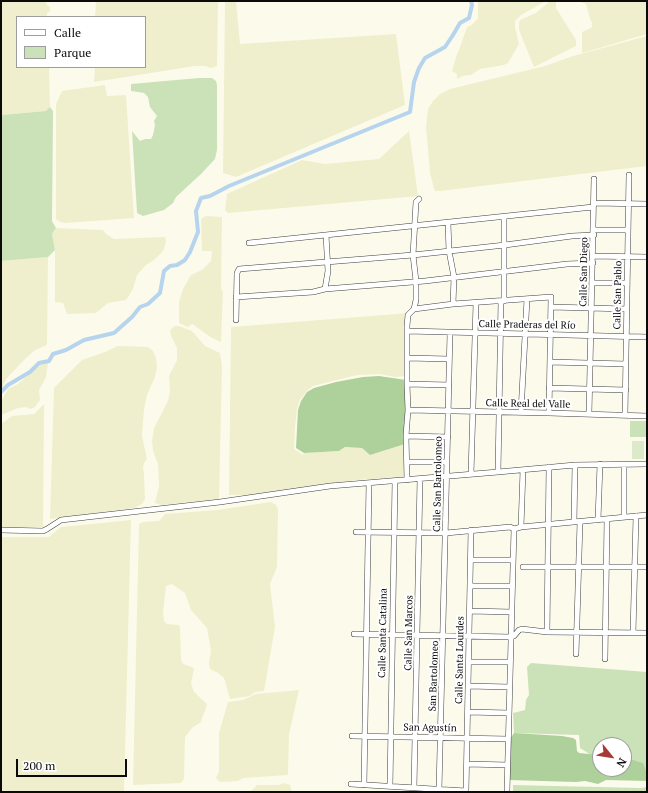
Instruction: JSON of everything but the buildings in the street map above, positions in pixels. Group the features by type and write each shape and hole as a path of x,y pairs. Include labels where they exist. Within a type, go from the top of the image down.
{"street":[{"name":"Calle San Pablo","path":"625,415 629,175"},
{"name":"Calle San Diego","path":"589,414 592,335 594,179"},
{"path":"407,480 407,331 408,315 414,309 416,300 413,255 416,202 419,198"},
{"path":"249,243 448,223 594,205 647,204"},
{"path":"498,472 500,334 505,271 504,216"},
{"path":"448,223 454,277 453,304"},
{"path":"236,320 237,273 239,269 413,255 505,245 594,232 628,230"},
{"path":"325,289 328,273 326,235"},
{"path":"593,256 647,257"},
{"path":"236,297 312,292 325,289 416,282 593,262"},
{"path":"593,283 627,283"},
{"path":"414,309 453,304 550,297 551,334 549,413"},
{"path":"522,412 524,334 527,299"},
{"path":"471,474 476,303"},
{"path":"551,307 627,309"},
{"name":"Calle Praderas del Río","path":"407,331 647,337"},
{"name":"Calle San Bartolomeo","path":"444,636 450,333"},
{"path":"407,358 449,359"},
{"path":"550,362 626,364"},
{"path":"407,384 449,385"},
{"path":"550,388 626,390"},
{"name":"Calle Real del Valle","path":"408,410 647,416"},
{"path":"406,436 448,437"},
{"path":"407,462 447,462"},
{"path":"575,464 578,566 576,654"},
{"path":"1,530 43,530 61,520 220,502 330,486 523,470 575,464 647,464"},
{"path":"598,520 600,464"},
{"path":"624,464 624,517"},
{"path":"547,632 549,467"},
{"path":"521,527 523,470"},
{"name":"Calle San Marcos","path":"414,788 420,479"},
{"name":"Calle Santa Catalina","path":"390,786 395,481"},
{"path":"364,785 369,483"},
{"path":"356,532 446,533 510,527 514,529 521,527 647,515"},
{"path":"633,633 636,516"},
{"path":"605,659 607,519"},
{"path":"507,791 514,529"},
{"name":"Calle Santa Lourdes","path":"466,791 471,530"},
{"path":"471,560 512,560"},
{"path":"523,567 647,567"},
{"path":"470,586 512,586"},
{"path":"470,611 511,612"},
{"path":"354,634 513,637 519,630 522,629 547,632 647,633"},
{"name":"San Bartolomeo","path":"439,790 444,636"},
{"path":"469,662 510,662"},
{"path":"468,686 509,687"},
{"path":"468,712 509,713"},
{"name":"San Agustín","path":"352,736 508,739"},
{"path":"467,764 508,765"},
{"path":"351,784 466,791"}],"green space":[{"path":"1,1 46,1 47,5 50,7 50,11 47,13 47,16 16,16 16,68 49,68 50,107 47,111 1,115"},
{"path":"96,1 218,1 217,66 211,68 205,66 195,66 94,82 95,68 146,68 146,16 95,16"},
{"path":"225,1 236,1 240,44 396,34 405,105 236,177 223,173"},
{"path":"478,1 546,1 521,15 515,21 519,44 508,63 480,69 471,75 462,76 458,79 457,74 452,71 467,27 472,25 478,18"},
{"path":"550,1 556,1 556,8 576,40 576,46 534,67 519,30 519,23 520,20 536,13"},
{"path":"578,1 647,1 647,34 582,53 582,32 592,27 592,23 586,4"},
{"path":"647,36 647,166 435,191 430,173 426,127 428,109 440,94 450,89 545,66 573,56"},
{"path":"212,78 216,81 217,85 217,150 215,159 176,197 173,203 164,210 143,216 137,213 132,131 140,141 151,139 155,125 154,121 157,116 150,107 148,97 144,93 131,91 131,84"},
{"path":"105,85 107,96 126,95 134,218 65,223 60,222 56,219 56,104 62,91"},
{"path":"50,107 53,111 52,221 56,228 52,234 55,250 48,257 1,261 1,115 46,111"},
{"path":"409,131 418,196 228,213 225,210 227,194 302,160 325,164 379,159"},
{"path":"206,216 222,217 221,288 223,293 221,342 212,338 192,324 188,327 179,323 179,302 183,289 191,275 202,270 211,261 212,251 202,251 201,219"},
{"path":"56,228 103,230 114,239 165,237 166,242 163,251 154,260 146,265 137,275 133,289 126,300 108,303 96,313 67,314 63,303 55,302 55,250 52,234"},
{"path":"48,257 47,345 35,350 24,360 6,379 1,391 1,261"},
{"path":"409,313 406,376 395,377 380,374 357,375 313,386 300,400 297,409 294,449 303,455 304,453 339,451 345,447 362,448 370,455 405,444 404,477 356,480 250,495 229,495 231,327"},
{"path":"175,326 192,331 205,346 220,353 222,366 219,499 162,505 155,503 159,486 158,464 153,451 152,441 154,428 168,401 170,391 169,376 177,360 177,348 171,336 170,330"},
{"path":"118,346 148,347 153,351 156,358 157,367 155,377 147,395 144,409 142,436 147,459 143,468 145,499 142,504 134,508 50,519 54,388 82,360"},
{"path":"48,363 46,377 39,390 40,400 35,407 30,409 26,407 18,408 1,415 1,401 8,389 18,384 40,365"},
{"path":"379,376 406,380 405,444 370,455 362,448 345,447 339,451 304,453 296,448 298,410 301,401 307,392 314,388 336,382 363,377"},
{"path":"44,404 43,527 1,527 1,423 12,416 34,414"},
{"path":"630,421 647,421 647,437 630,437"},
{"path":"632,441 644,441 644,459 632,459"},
{"path":"271,502 276,505 278,509 277,567 270,584 275,627 264,691 255,692 250,696 230,699 224,678 210,669 209,663 211,651 207,628 191,610 185,593 172,584 166,586 163,613 164,621 167,624 179,625 181,660 183,664 194,669 191,683 194,692 207,704 201,722 192,728 185,737 184,779 181,783 133,785 139,524 143,522 159,521 165,514 217,510"},
{"path":"131,520 124,791 1,792 1,537 49,537 61,527"},
{"path":"531,663 647,672 647,773 642,763 632,760 632,737 592,737 591,755 580,748 579,735 514,733 513,713 525,710 526,700 529,695 527,667"},
{"path":"299,690 289,734 288,775 243,778 238,781 220,782 216,778 219,771 219,733 228,702 243,700 256,694"},
{"path":"514,733 573,738 576,740 577,751 579,753 592,754 592,777 632,777 632,760 643,763 647,773 647,781 606,780 598,784 585,781 509,780 510,739"},
{"path":"284,783 290,785 292,792 251,791 257,785 279,785"},
{"path":"513,785 647,787 647,792 513,792"}],"waterway":[{"path":"1,392 8,385 30,372 39,363 49,361 53,354 66,350 84,340 114,333 132,317 140,307 148,304 160,293 164,271 170,266 177,265 185,260 190,252 198,232 196,211 201,198 210,196 229,186 410,112 414,82 419,68 425,58 445,47 460,23 469,18 472,5 471,1"}]}
